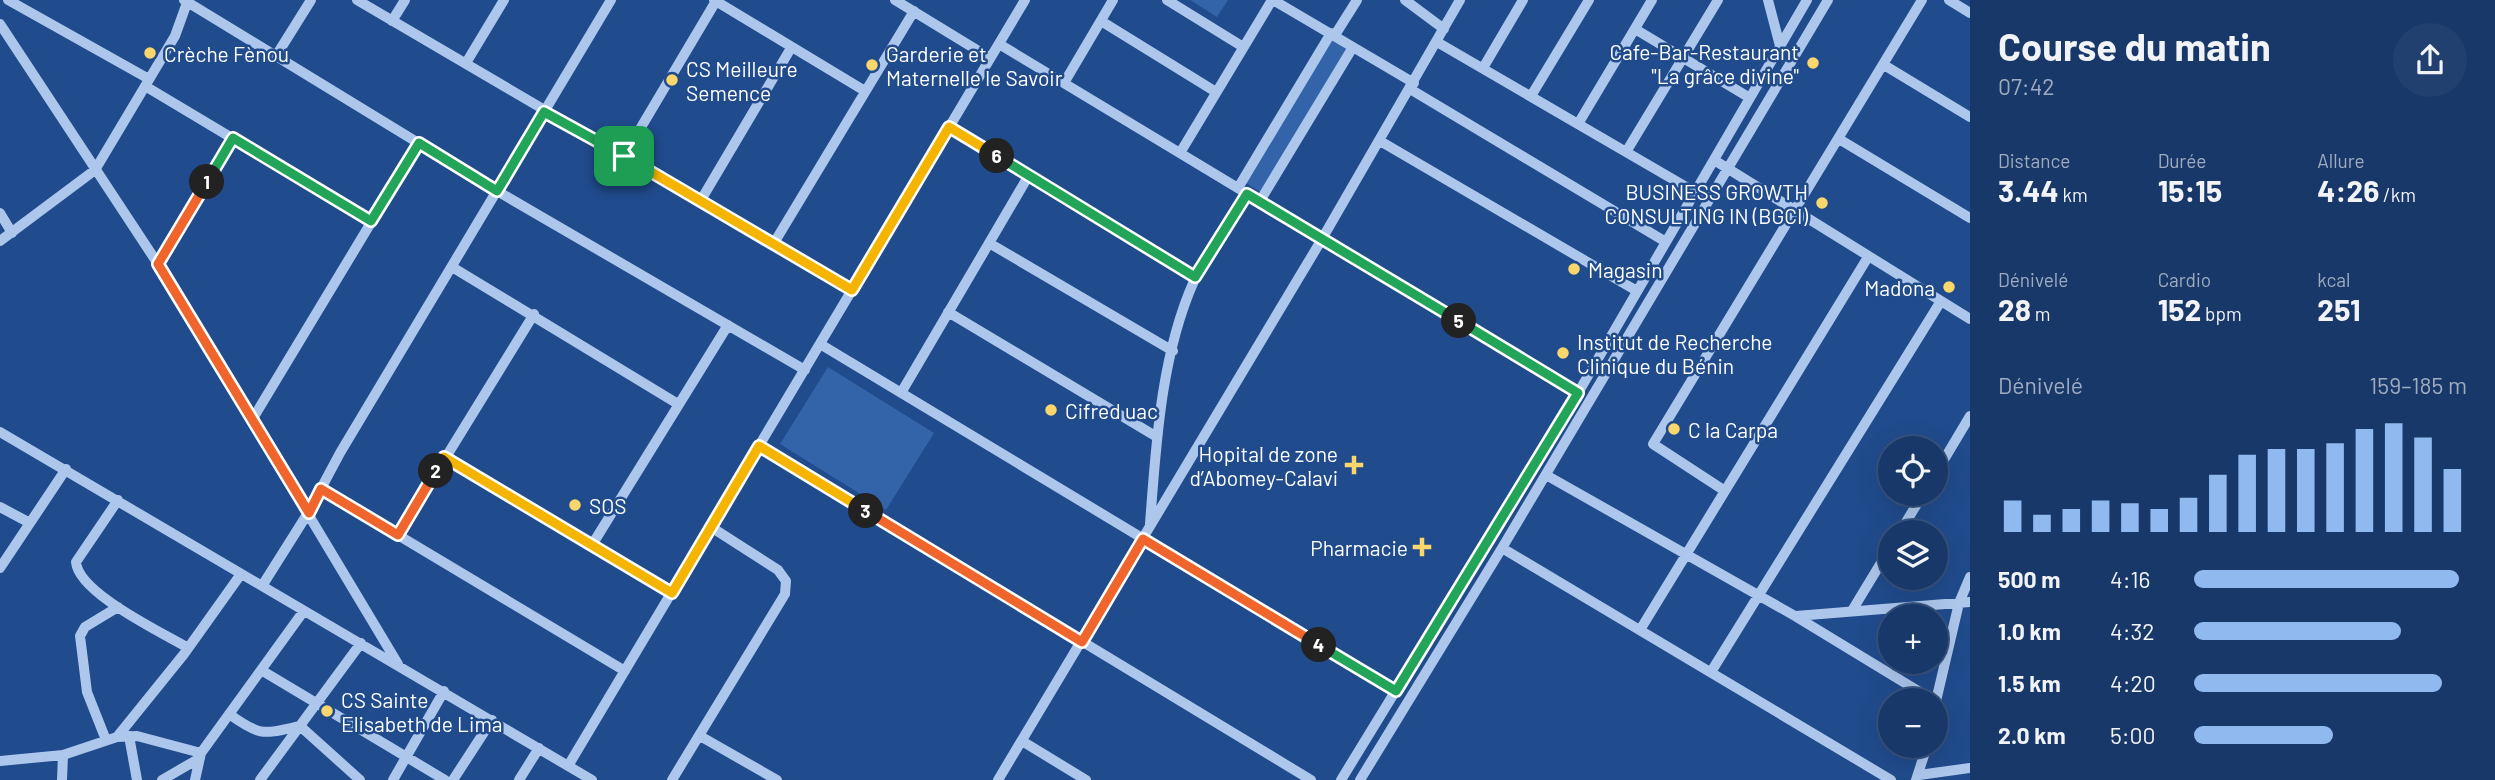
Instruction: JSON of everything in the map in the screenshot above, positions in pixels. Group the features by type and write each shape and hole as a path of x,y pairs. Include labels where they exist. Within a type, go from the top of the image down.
{"street":[{"path":"8,0 371,221"},
{"path":"276,56 311,0"},
{"path":"357,0 544,112 701,200 852,290"},
{"path":"392,21 404,0"},
{"path":"466,63 504,0"},
{"path":"262,586 309,513 611,0"},
{"path":"895,0 990,58"},
{"path":"568,766 1025,0"},
{"path":"1064,83 1113,0"},
{"path":"1167,0 1243,44"},
{"path":"1178,0 1243,44"},
{"path":"1180,153 1243,44 1272,0 1333,34 1412,86 1666,242"},
{"path":"1150,528 1157,437 1180,318 1195,277 1333,34 1357,0"},
{"path":"1405,0 1444,29"},
{"path":"998,780 1322,239 1460,0"},
{"path":"1483,68 1523,0"},
{"path":"1531,96 1589,0"},
{"path":"1578,124 1653,0"},
{"path":"1626,152 1718,0"},
{"path":"1768,0 1780,46"},
{"path":"1341,780 1578,393 1807,0"},
{"path":"1360,780 1546,475 1828,0"},
{"path":"1725,491 1653,444 1922,0"},
{"path":"1949,0 1970,13"},
{"path":"0,241 96,170 176,36 186,1 497,191 804,370"},
{"path":"624,156 715,1 865,91"},
{"path":"774,243 914,11"},
{"path":"1101,20 1216,92"},
{"path":"0,24 158,264 398,664"},
{"path":"1635,29 1750,97"},
{"path":"1437,41 1709,200"},
{"path":"999,44 1578,393"},
{"path":"1260,201 1353,47"},
{"path":"701,200 791,48"},
{"path":"1884,65 1970,117"},
{"path":"949,127 1195,277"},
{"path":"158,264 233,138"},
{"path":"1839,139 1970,218"},
{"path":"1380,141 1637,291"},
{"path":"252,420 419,143"},
{"path":"1714,160 1970,319"},
{"path":"901,393 1029,175"},
{"path":"0,213 12,233"},
{"path":"989,243 1173,351"},
{"path":"1640,630 1868,257"},
{"path":"452,267 534,314 678,404"},
{"path":"1711,672 1941,302"},
{"path":"948,313 1157,437"},
{"path":"398,535 534,314"},
{"path":"592,545 728,325"},
{"path":"820,344 1396,691"},
{"path":"1948,453 1970,416"},
{"path":"0,432 592,780"},
{"path":"759,446 1311,780"},
{"path":"444,457 672,593"},
{"path":"0,568 66,470"},
{"path":"1546,475 1795,616 1913,688"},
{"path":"321,489 625,671"},
{"path":"118,500 76,562 82,577 151,630 188,649"},
{"path":"0,507 30,523"},
{"path":"673,780 785,594 786,581 778,570 710,527"},
{"path":"1502,548 1891,780"},
{"path":"1853,609 1878,568"},
{"path":"117,737 188,649 242,574"},
{"path":"1938,688 1970,577"},
{"path":"1795,616 1853,609 1964,603"},
{"path":"106,740 87,692 79,636 85,627 118,607"},
{"path":"162,780 200,755 303,612"},
{"path":"260,780 360,642"},
{"path":"261,670 318,701 405,758 445,780"},
{"path":"393,780 444,691"},
{"path":"229,714 253,732 272,732 300,726"},
{"path":"453,780 492,720"},
{"path":"300,726 360,780"},
{"path":"129,736 137,780"},
{"path":"0,761 63,755 106,740 129,736 200,755"},
{"path":"700,736 777,780"},
{"path":"1022,741 1086,780"},
{"path":"519,780 539,748"},
{"path":"62,780 63,755"},
{"path":"195,780 200,755"},
{"path":"1924,758 1918,777 1970,768"}],"shaded area":[{"path":"1190,0 1228,0 1217,17"},
{"path":"1331,39 1349,49 1262,193 1244,182"},
{"path":"828,367 934,433 886,510 780,444"}],"place":[{"name":"Crèche Fènou","path":"150,53"},
{"name":"Cafe-Bar-Restaurant ''La grâce divine''","path":"1813,63"},
{"name":"Garderie et Maternelle le Savoir","path":"872,65"},
{"name":"CS Meilleure Semence","path":"672,80"},
{"name":"BUSINESS GROWTH CONSULTING IN (BGCI)","path":"1822,203"},
{"name":"Magasin","path":"1574,269"},
{"name":"Madona","path":"1949,287"},
{"name":"Institut de Recherche Clinique du Bénin","path":"1563,353"},
{"name":"Cifred uac","path":"1051,410"},
{"name":"C la Carpa","path":"1674,429"},
{"name":"Hopital de zone d’Abomey-Calavi","path":"1354,465"},
{"name":"SOS","path":"575,505"},
{"name":"Pharmacie","path":"1422,547"},
{"name":"CS Sainte Elisabeth de Lima","path":"327,711"}],"route":[{"path":"544,112 624,156 852,290 949,127 1195,277 1247,194 1578,393 1396,691 1143,539 1082,642 759,446 672,593 444,457 398,535 321,489 309,513 158,264 233,138 371,221 419,143 497,191 544,112"}]}
